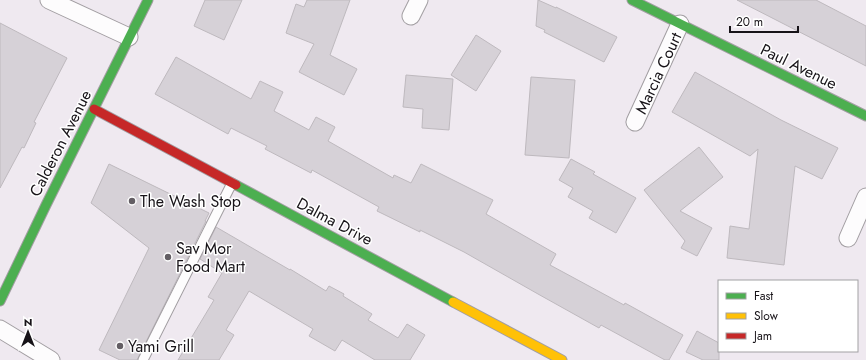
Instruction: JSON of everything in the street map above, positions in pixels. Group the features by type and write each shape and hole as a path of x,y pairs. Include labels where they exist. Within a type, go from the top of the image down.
{"street":[{"path":"49,0 129,37"},
{"name":"Calderon Avenue","path":"0,301 148,0"},
{"path":"411,16 419,0"},
{"name":"Paul Avenue","path":"632,0 866,116"},
{"name":"Marcia Court","path":"635,122 680,24"},
{"name":"Dalma Drive","path":"94,109 562,360"},
{"path":"848,238 866,198"},
{"path":"0,329 51,360"}],"lane":[{"path":"143,360 232,183"}],"building":[{"path":"205,0 242,0 224,40 194,26"},
{"path":"307,0 350,0 330,55 357,69 344,95 299,72 314,44 286,33 296,4 304,7"},
{"path":"538,0 556,7 617,37 604,62 544,32 545,30 536,26"},
{"path":"737,0 816,0 866,26 866,66"},
{"path":"0,23 67,58 34,122 36,123 24,148 22,147 0,188"},
{"path":"476,35 501,51 476,91 451,75"},
{"path":"176,57 251,99 260,81 283,92 274,111 309,130 316,117 335,127 328,141 393,178 394,175 411,183 421,164 493,200 486,214 556,254 550,265 624,305 625,303 683,335 669,360 665,360 601,325 599,328 464,252 377,211 379,207 312,170 311,173 265,149 267,146 231,128 228,134 155,94"},
{"path":"695,72 781,120 838,148 822,179 795,166 784,265 727,258 730,226 749,229 758,149 750,156 672,112"},
{"path":"406,75 453,79 449,130 422,128 423,109 403,107"},
{"path":"531,77 575,80 569,158 525,155"},
{"path":"699,147 723,177 680,211 712,228 697,256 681,248 685,241 644,190"},
{"path":"571,159 595,172 593,174 636,198 616,233 589,218 593,211 568,197 573,188 559,180"},
{"path":"109,164 209,213 137,360 120,360 99,350 149,248 91,203"},
{"path":"216,227 326,291 329,286 344,294 343,296 372,314 368,320 398,338 407,324 425,335 410,360 375,360 342,340 335,351 309,336 313,329 249,291 226,330 234,335 219,360 178,360 214,300 208,297 222,273 200,259"},
{"path":"697,331 718,342 719,360 703,360 686,352"}],"traffic: fast":[{"path":"0,301 148,0"},
{"path":"632,0 866,116"},
{"path":"236,185 453,302"}],"traffic: slow":[{"path":"453,302 562,360"}],"traffic: jam":[{"path":"94,109 236,185"}],"place":[{"name":"The Wash Stop","path":"132,201"},
{"name":"Sav Mor Food Mart","path":"168,257"},
{"name":"Yami Grill","path":"120,346"}]}
